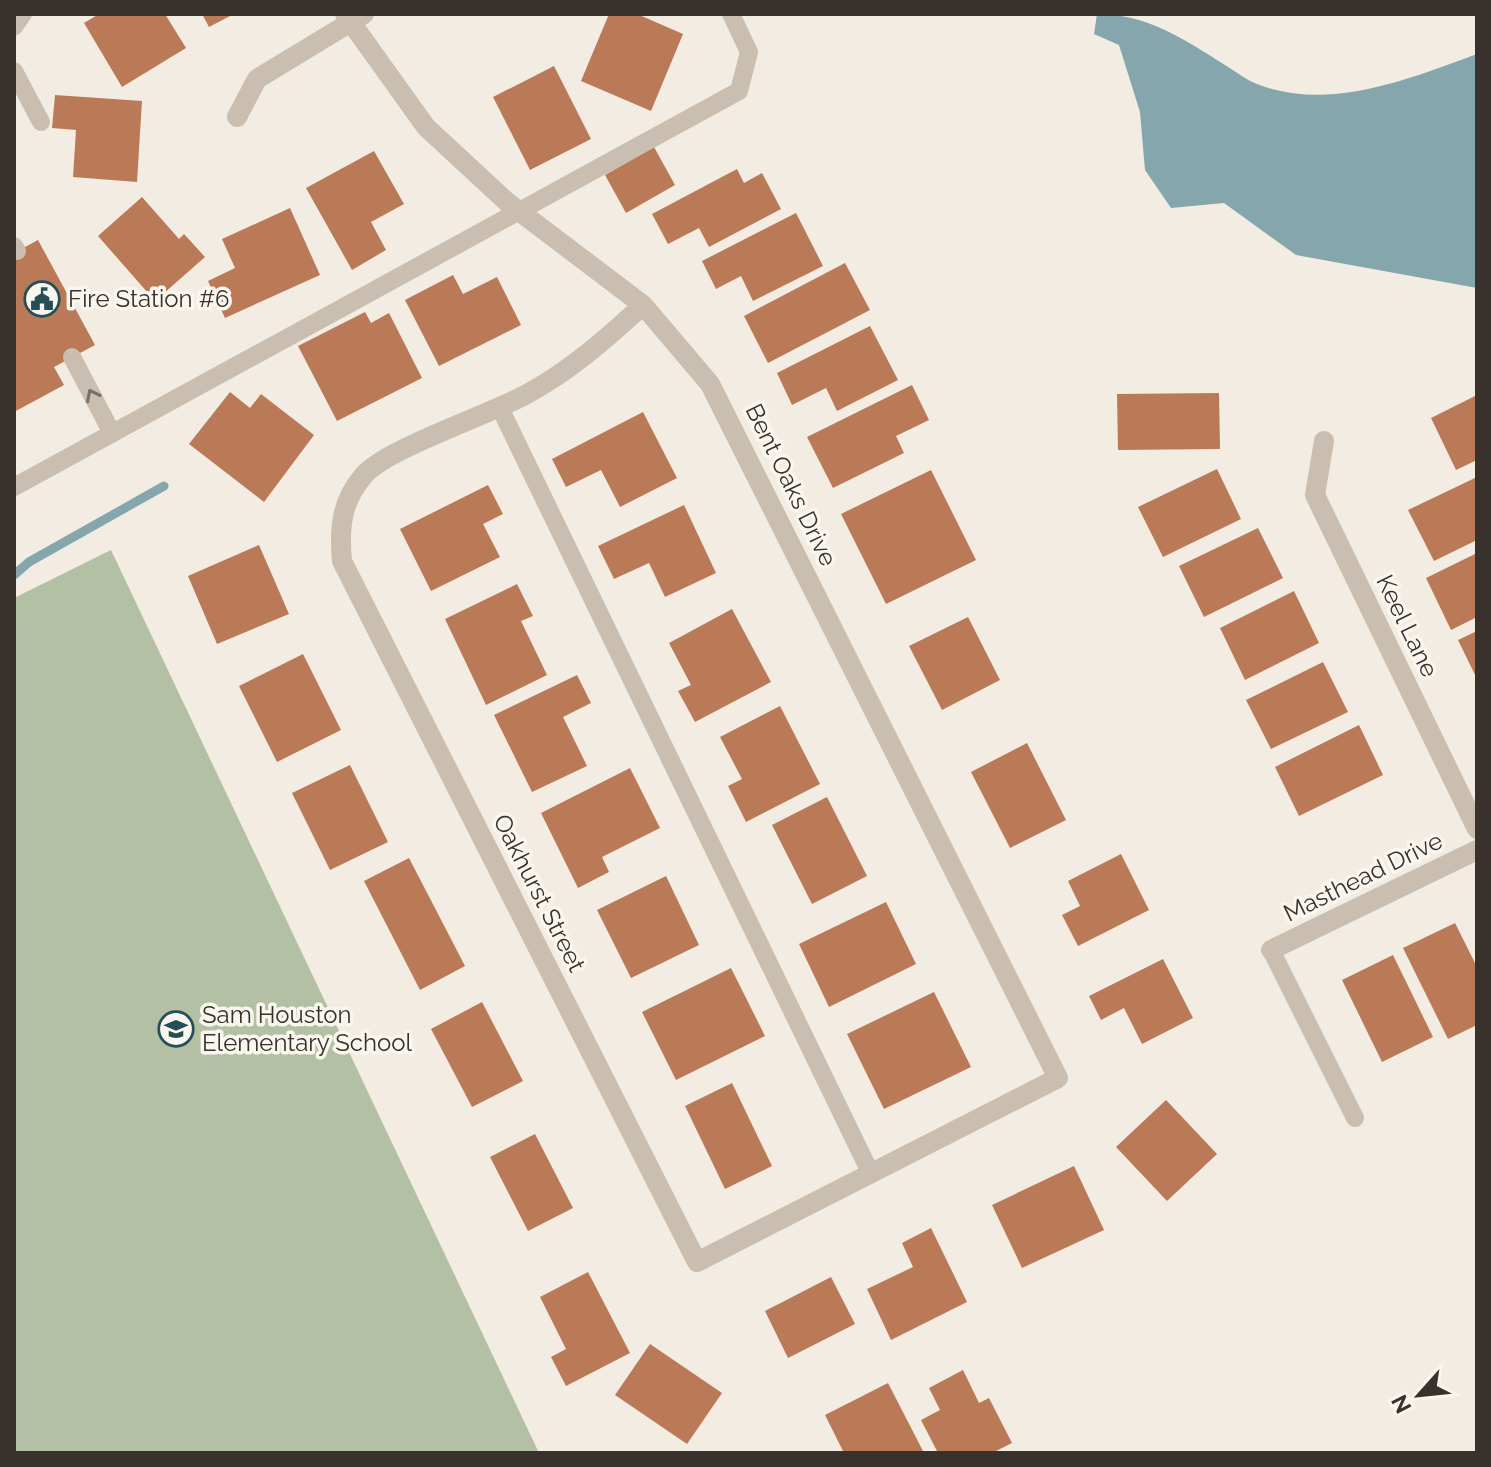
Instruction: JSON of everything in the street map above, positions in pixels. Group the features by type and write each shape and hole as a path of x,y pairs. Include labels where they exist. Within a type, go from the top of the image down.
{"street":[{"name":"Bent Oaks Drive","path":"353,17 426,127 517,210 643,305 710,384 1058,1078"},
{"path":"237,117 257,79 353,17"},
{"name":"Oakhurst Street","path":"643,305 586,357 500,408 389,458 364,475 343,509 339,534 342,561 697,1262 1058,1078"},
{"name":"Keel Lane","path":"1324,441 1315,495 1477,829"},
{"name":"Masthead Drive","path":"1271,950 1477,850"}],"lane":[{"path":"14,27 23,14"},
{"path":"14,487 739,91 749,52 731,14"},
{"path":"14,71 41,122"},
{"path":"72,357 112,433"},
{"path":"500,408 871,1174"},
{"path":"1271,950 1355,1118"}],"green space":[{"name":"Sam Houston Elementary School","path":"111,550 539,1453 14,1453 14,598"}],"water":[{"path":"1097,14 1149,23 1195,46 1257,84 1284,92 1312,95 1368,89 1477,54 1477,288 1296,255 1224,203 1171,208 1145,170 1140,112 1119,45 1094,34"}],"building":[{"path":"99,14 165,14 186,48 122,87 84,23"},
{"path":"202,14 234,14 209,27"},
{"path":"609,14 637,14 683,34 651,111 581,81"},
{"path":"554,66 591,139 530,170 493,97"},
{"path":"55,95 142,101 137,182 73,177 76,130 52,128"},
{"path":"654,147 675,185 626,213 605,175"},
{"path":"374,151 404,204 371,222 386,250 352,270 306,188"},
{"path":"737,169 744,183 762,173 781,209 709,247 699,228 668,244 652,214"},
{"path":"142,197 179,239 184,234 205,257 155,301 98,236"},
{"path":"290,208 320,275 225,318 208,281 235,268 222,239"},
{"path":"796,213 823,266 753,301 741,276 716,289 702,261"},
{"name":"Fire Station #6","path":"38,240 95,345 54,367 64,385 14,412 14,253"},
{"path":"845,263 870,310 768,363 744,316"},
{"path":"453,275 463,294 497,277 521,325 439,366 405,300"},
{"path":"365,312 371,323 389,313 422,378 337,421 298,346"},
{"path":"870,326 898,380 837,411 826,388 792,405 777,373"},
{"path":"912,385 929,420 896,436 904,453 833,488 807,437"},
{"path":"230,392 250,408 261,394 314,435 264,502 189,444"},
{"path":"1219,393 1220,449 1118,450 1117,394"},
{"path":"1477,395 1477,460 1456,470 1431,418"},
{"path":"643,412 677,478 620,507 601,470 566,487 552,459"},
{"path":"1217,469 1241,519 1163,557 1138,507"},
{"path":"931,470 976,560 886,604 841,514"},
{"path":"1477,477 1477,540 1434,561 1408,510"},
{"path":"488,485 503,514 483,524 500,557 431,591 400,529"},
{"path":"684,505 716,573 665,597 649,563 614,579 598,546"},
{"path":"1258,528 1283,578 1204,617 1179,566"},
{"path":"259,545 289,614 217,644 188,576"},
{"path":"1477,553 1477,617 1451,630 1426,578"},
{"path":"517,584 533,616 521,621 547,675 486,705 445,619"},
{"path":"1294,591 1319,643 1245,680 1220,628"},
{"path":"732,609 771,682 695,722 678,691 691,685 669,643"},
{"path":"968,617 1000,680 942,710 909,646"},
{"path":"1477,631 1477,679 1458,640"},
{"path":"303,654 341,730 277,762 239,686"},
{"path":"1323,662 1348,712 1271,749 1246,700"},
{"path":"577,675 591,703 563,717 587,766 532,792 494,715"},
{"path":"780,706 820,784 746,822 728,786 742,779 720,737"},
{"path":"1359,725 1383,775 1299,816 1275,767"},
{"path":"1027,743 1066,820 1010,848 971,772"},
{"path":"350,765 388,842 330,870 292,793"},
{"path":"630,768 660,828 602,857 609,872 578,888 541,813"},
{"path":"827,797 867,876 812,904 772,825"},
{"path":"1121,854 1149,910 1078,946 1062,915 1080,906 1068,881"},
{"path":"409,858 465,966 420,990 364,881"},
{"path":"666,876 699,945 631,978 597,910"},
{"path":"886,902 916,964 829,1007 799,944"},
{"path":"1455,923 1477,967 1477,1025 1448,1039 1403,948"},
{"path":"1393,955 1433,1037 1382,1062 1342,980"},
{"path":"1163,959 1193,1018 1142,1044 1124,1008 1101,1020 1089,996"},
{"path":"731,968 765,1036 676,1080 642,1012"},
{"path":"934,992 971,1067 884,1109 847,1034"},
{"path":"482,1002 523,1081 472,1107 431,1029"},
{"path":"732,1083 772,1166 725,1189 685,1106"},
{"path":"1166,1100 1217,1154 1167,1201 1116,1147"},
{"path":"535,1134 573,1208 528,1231 490,1157"},
{"path":"1074,1166 1104,1230 1022,1268 992,1205"},
{"path":"931,1228 967,1302 891,1340 867,1289 913,1267 902,1243"},
{"path":"588,1272 630,1353 566,1386 551,1357 566,1349 540,1297"},
{"path":"831,1277 855,1324 788,1358 765,1311"},
{"path":"650,1344 722,1393 687,1444 615,1395"},
{"path":"963,1370 979,1403 989,1398 1012,1443 992,1453 938,1453 921,1420 940,1410 929,1388"},
{"path":"888,1383 924,1453 844,1453 825,1415"}],"waterway":[{"path":"14,575 29,562 164,486"}],"place":[{"name":"Fire Station #6","path":"42,299"},
{"name":"Sam Houston Elementary School","path":"176,1029"}]}
